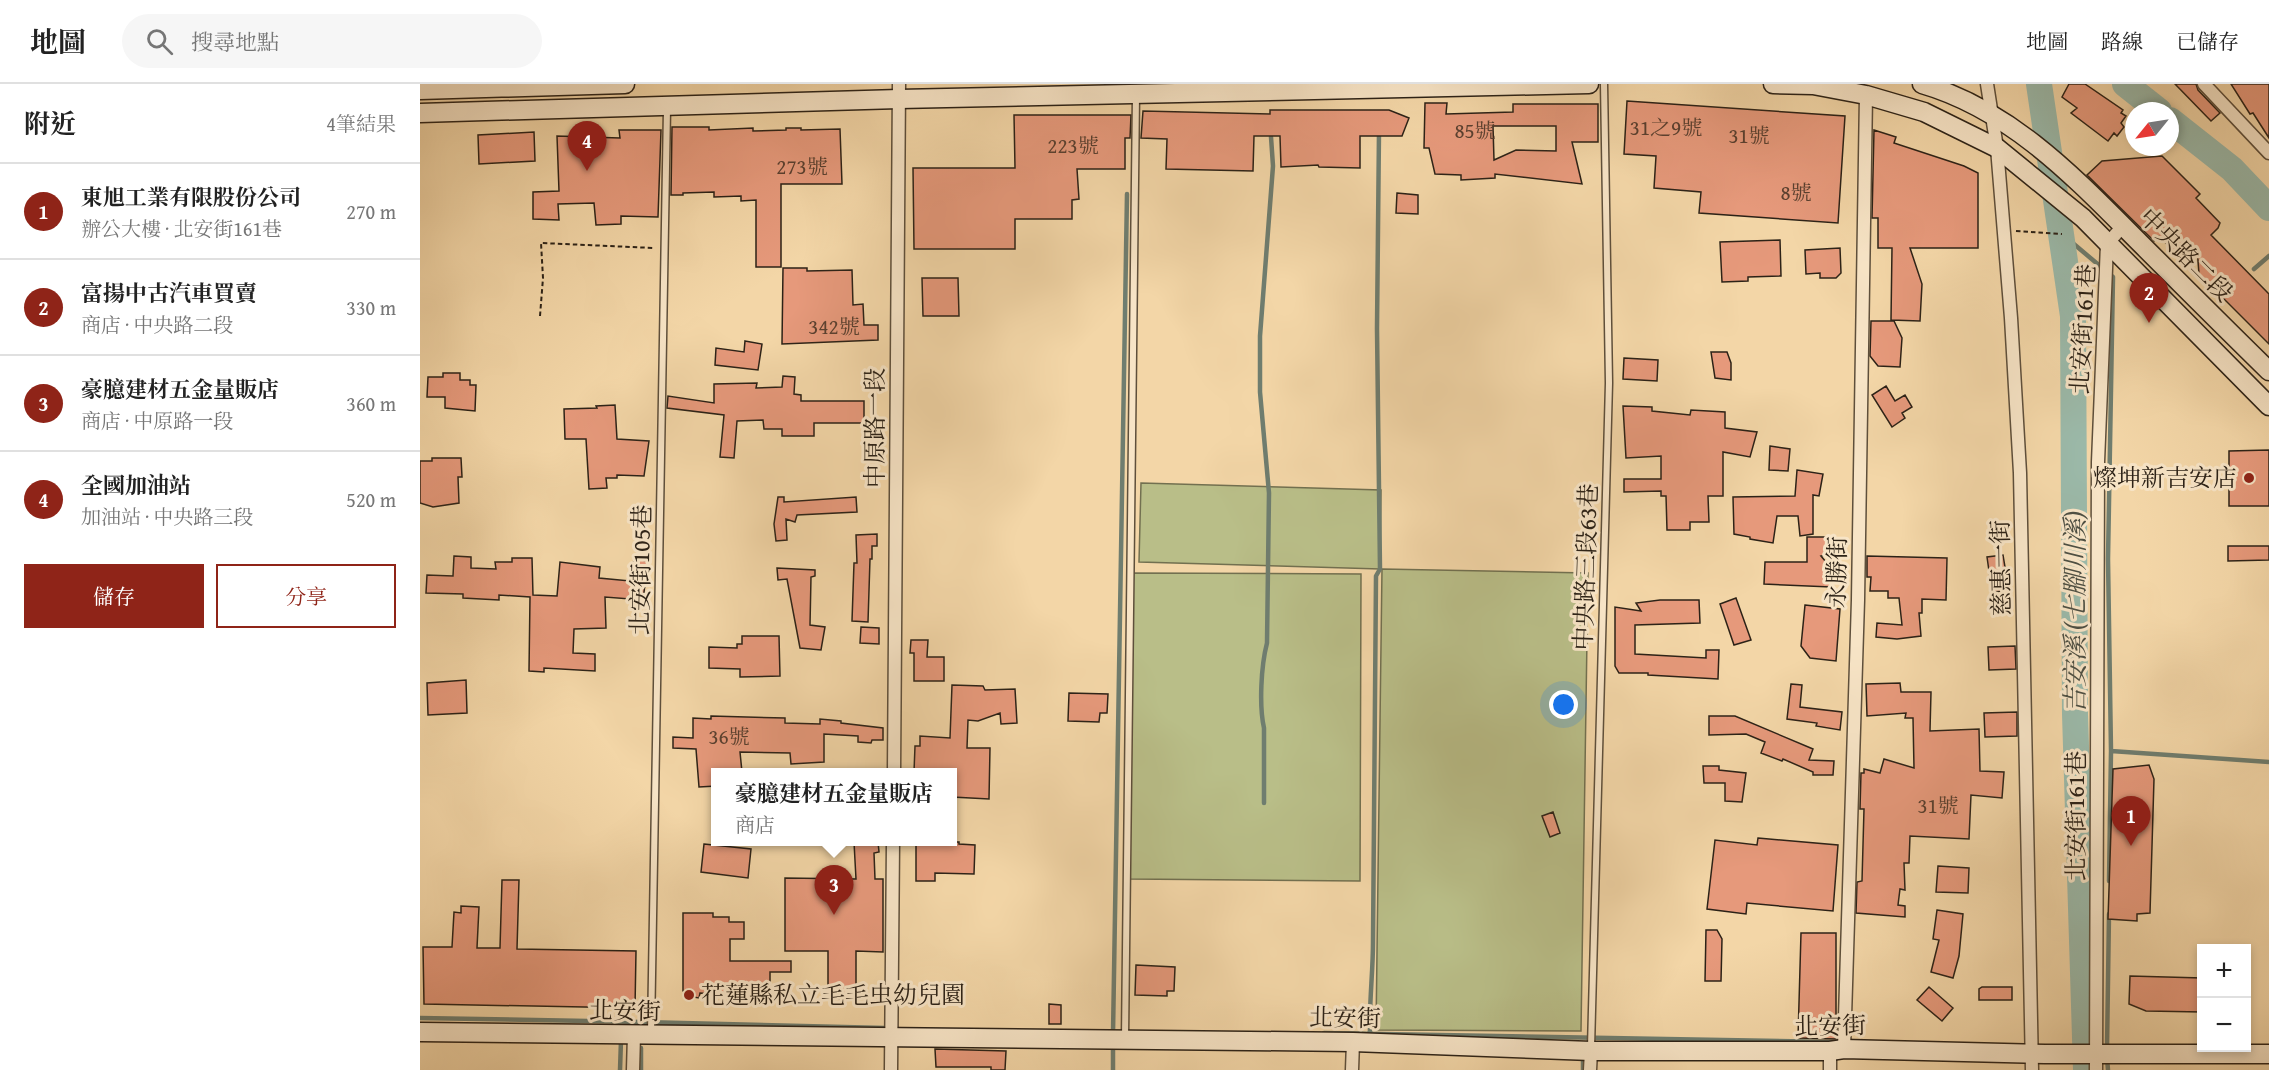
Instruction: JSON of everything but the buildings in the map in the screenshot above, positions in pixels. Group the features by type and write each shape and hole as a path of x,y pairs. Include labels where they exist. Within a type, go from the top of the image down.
{"street":[{"path":"420,90 625,84"},
{"path":"420,113 666,106 899,92 1136,94 1589,84"},
{"name":"中央路二段","path":"1773,84 1813,85 1866,95 1924,112 1997,148 2083,218 2269,406"},
{"name":"中央路二段","path":"1922,84 1959,97 2000,119 2070,173 2269,372"},
{"name":"慈惠一街","path":"1987,84 2000,119 1997,148 2011,318 2020,473 2036,1059"},
{"path":"2204,84 2269,153"},
{"name":"中原路一段","path":"894,768 899,92"},
{"name":"永勝街","path":"1830,1070 1837,1050 1858,600 1866,95"},
{"name":"北安街161巷","path":"2091,1059 2098,462 2107,244 2123,226"},
{"path":"891,1070 894,846"},
{"name":"北安街","path":"420,1032 1353,1042 1590,1051 1837,1050 2036,1059 2269,1054"},
{"path":"633,1070 642,1035"},
{"path":"1352,1070 1353,1042"},
{"path":"1590,1051 1590,1070"}],"lane":[{"name":"中央路三段63巷","path":"1590,1051 1609,383 1604,84"},
{"path":"1125,1039 1136,94"},
{"name":"北安街105巷","path":"642,1035 665,248 666,106"}],"path":[{"path":"540,316 543,278 541,243 665,248"}],"green space":[{"path":"1141,483 1381,490 1380,569 1139,562"},
{"path":"1382,569 1588,573 1581,1031 1376,1030"},
{"path":"1131,573 1361,574 1360,881 1130,879"}],"waterway":[{"name":"吉安溪 (七腳川溪)","path":"2039,84 2073,316 2075,714 2086,1070"},
{"path":"2125,84 2148,102"},
{"path":"2179,127 2232,169 2269,208"},
{"path":"1370,1033 1373,942 1376,576 1380,569 1377,329 1379,131"},
{"path":"1264,803 1264,728 1261,686 1267,643 1269,493 1260,392 1260,336 1273,166 1271,137"},
{"path":"1113,1034 1127,194"},
{"path":"2062,234 2113,277 2108,559 2111,751 2109,881"},
{"path":"2254,269 2269,256"},
{"path":"2111,751 2269,762"},
{"path":"2107,1049 2109,914"},
{"path":"420,1018 642,1022"},
{"path":"642,1022 885,1028"},
{"path":"1324,1033 1834,1042"},
{"path":"620,1070 621,1040"},
{"path":"1113,1043 1113,1070"},
{"path":"641,1048 641,1070"},
{"path":"1583,1057 1583,1070"},
{"path":"2107,1058 2108,1070"}],"place":[{"name":"全國加油站","path":"587,171"},
{"name":"富揚中古汽車買賣","path":"2149,323"},
{"name":"燦坤新吉安店","path":"2249,478"},
{"name":"東旭工業有限股份公司","path":"2131,846"},
{"name":"豪臆建材五金量販店","path":"834,915"},
{"name":"花蓮縣私立毛毛虫幼兒園","path":"689,995"}]}
